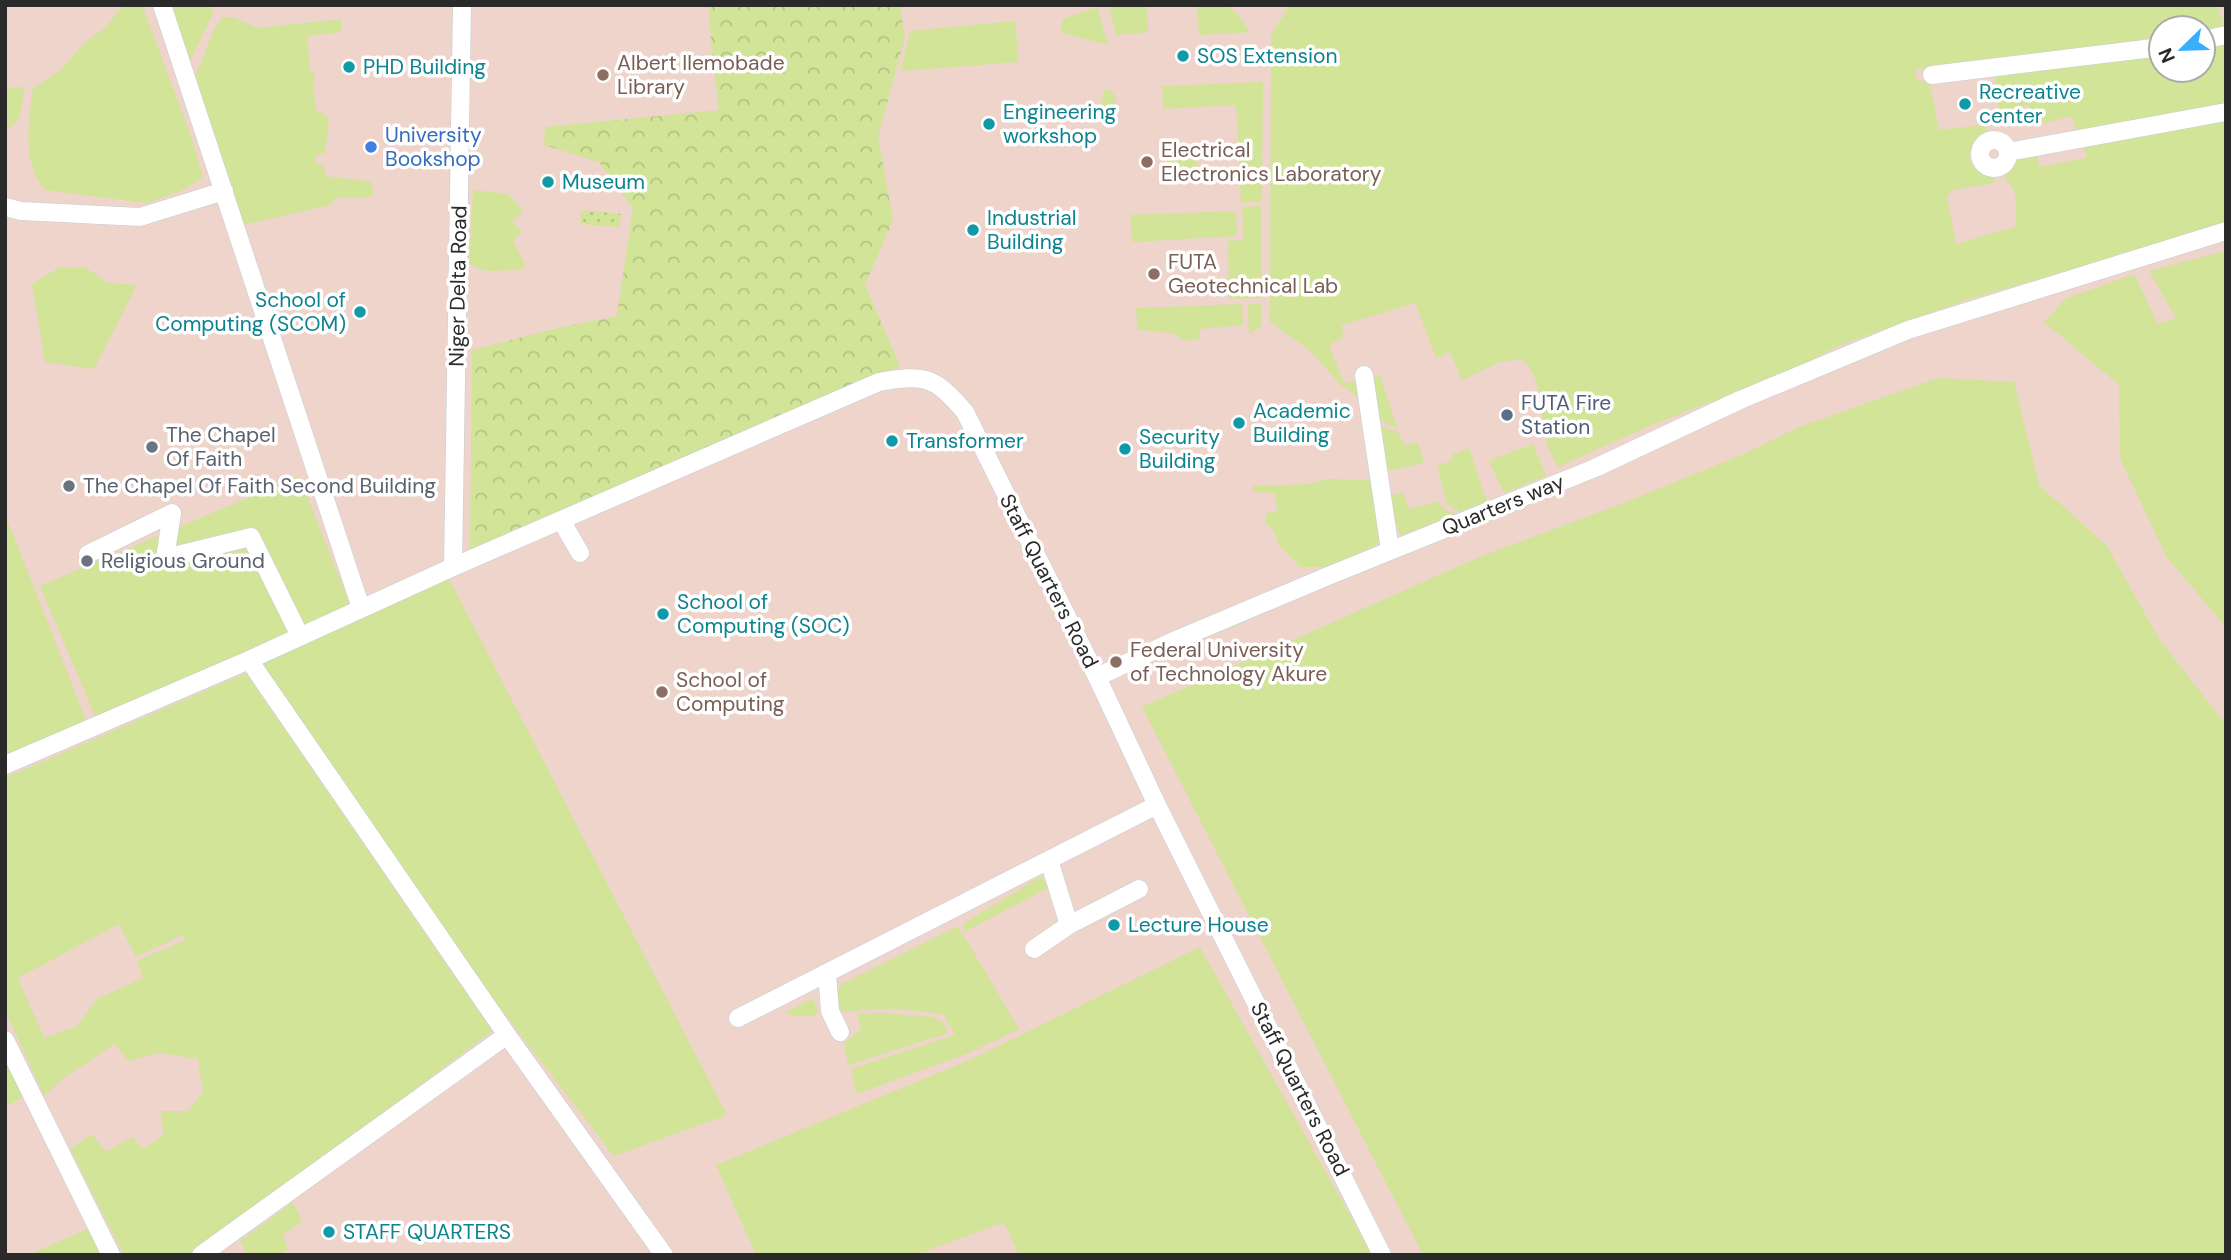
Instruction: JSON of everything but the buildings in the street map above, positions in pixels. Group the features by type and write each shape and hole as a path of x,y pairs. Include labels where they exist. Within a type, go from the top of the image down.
{"street":[{"path":"162,5 360,608"},
{"name":"Niger Delta Road","path":"453,567 462,5"},
{"path":"1932,75 2147,49"},
{"path":"2008,152 2226,112"},
{"path":"1993,139 2005,145 2008,152 1997,176 1976,156 1985,142 1993,139"},
{"path":"5,207 21,211 139,217 224,191"},
{"name":"Quarters way","path":"1097,677 1176,640 1390,550 1594,468 1740,400 1908,330 2226,231"},
{"path":"1364,375 1390,550"},
{"name":"Staff Quarters Road","path":"5,765 878,382 910,377 929,380 947,391 965,412 1382,1255"},
{"path":"88,554 172,513 165,558 251,537 300,636"},
{"path":"561,520 580,553"},
{"path":"249,660 507,1035 664,1255"},
{"path":"738,1018 1157,804"},
{"path":"1049,860 1069,925"},
{"path":"1034,949 1069,925 1139,889"},
{"path":"827,974 830,1011 840,1032"},
{"path":"201,1255 507,1035"},
{"path":"5,1040 111,1255"}],"shaded area":[{"name":"Federal University of Technology Akure","path":"5,5 2226,5 2226,1255 5,1255"}],"green space":[{"path":"124,5 142,5 192,139 203,177 183,190 146,203 45,190 37,179 30,155 29,128 33,88 60,71 86,41 104,29"},
{"path":"163,5 206,5 214,12 186,69"},
{"path":"709,5 900,5 905,38 878,136 893,220 865,285 900,366 470,549 472,350 617,316 633,208 599,162 544,145 545,127 719,110"},
{"path":"1109,5 1147,5 1148,32 1116,35"},
{"path":"1197,5 1227,5 1250,32 1199,35"},
{"path":"1290,5 2217,5 2225,28 2217,29 2217,14 2147,14 2147,40 1915,70 1917,82 1929,79 1939,130 1986,125 1988,137 1979,142 1977,150 1969,153 1971,163 1978,161 1983,168 1994,173 1995,183 1952,190 1947,197 1956,244 2015,227 2014,192 2001,173 2001,169 2010,166 2011,155 2035,152 2040,167 2086,158 2084,148 2226,119 2226,225 1969,299 1840,345 1785,373 1649,426 1558,467 1548,447 1539,390 1530,368 1522,359 1500,362 1462,380 1450,352 1436,358 1415,303 1342,325 1343,338 1329,345 1344,383 1359,380 1362,400 1341,385 1309,350 1270,322 1271,34"},
{"path":"1097,7 1108,45 1060,32 1063,19"},
{"path":"223,17 232,17 258,28 342,19 341,32 307,36 310,71 313,71 316,81 313,84 316,110 329,117 325,153 317,154 314,163 323,165 326,176 372,182 373,195 362,198 335,198 331,205 242,225 193,82 214,30"},
{"path":"1015,21 1019,62 901,71 910,31"},
{"path":"2226,41 2226,107 2077,135 2072,116 2033,126 2028,105 1999,112 1994,76 2036,68 2147,56 2147,84 2217,84 2217,43"},
{"path":"1263,82 1262,201 1241,203 1236,105 1163,109 1162,86"},
{"path":"25,87 19,120 5,133 5,88"},
{"path":"1110,89 1116,98 1116,117 1111,121 1097,121 1096,115 1100,112 1104,90"},
{"path":"1196,148 1198,171 1167,173 1167,149"},
{"path":"473,190 508,194 523,211 512,222 522,231 513,241 525,264 523,270 486,271 469,264"},
{"path":"1261,206 1262,298 1229,299 1228,241 1243,240 1242,207"},
{"path":"581,210 621,214 619,227 580,224"},
{"path":"1236,211 1237,236 1132,242 1130,215"},
{"path":"2226,251 2226,627 2166,556 2120,458 2119,385 2044,322 2065,299 2134,274 2158,324 2176,318 2149,271"},
{"path":"60,267 86,268 108,283 137,285 94,369 45,362 32,284"},
{"path":"1261,303 1262,325 1249,335 1248,304"},
{"path":"1242,304 1243,325 1200,329 1199,339 1185,341 1172,333 1138,330 1136,308"},
{"path":"1380,375 1398,429 1377,418 1369,379"},
{"path":"1938,378 2014,382 2039,485 2107,546 2159,639 2226,725 2226,1255 1423,1255 1142,707 1482,556 1621,504 1744,454 1802,426"},
{"path":"1377,425 1398,432 1404,445 1418,443 1424,463 1387,471"},
{"path":"1533,444 1546,476 1504,493 1489,461"},
{"path":"1469,448 1487,502 1459,512 1447,504 1437,466 1453,460 1452,455"},
{"path":"299,476 351,607 96,718 40,586"},
{"path":"1327,479 1374,480 1383,535 1375,546 1327,567 1300,567 1279,545 1274,531 1265,522 1267,512 1277,512 1275,493 1253,492 1253,486 1310,484"},
{"path":"1403,492 1409,509 1439,501 1443,508 1455,514 1401,536 1387,498"},
{"path":"5,514 86,720 5,756"},
{"path":"445,571 727,1115 614,1156 382,855 251,663"},
{"path":"246,673 492,1031 288,1184 187,1255 124,1255 70,1149 92,1134 106,1152 132,1137 143,1149 164,1135 160,1111 188,1111 203,1092 198,1059 160,1053 128,1061 115,1044 61,1080 44,1096 5,1010 5,778","holes":["119,924 136,957 182,935 185,940 137,961 143,978 97,999 77,1026 44,1038 18,978"]},
{"path":"1041,876 1048,888 964,932 963,924"},
{"path":"958,926 1019,1029 966,1054 856,1094 851,1069 955,1035 944,1015 894,1009 844,1012 835,1004 840,985"},
{"path":"1200,947 1372,1255 1019,1255 1004,1222 916,1255 756,1255 716,1165 972,1059"},
{"path":"812,999 817,1006 817,1014 791,1016 786,1012"},
{"path":"858,1014 932,1017 944,1023 948,1033 848,1065 844,1043 861,1030"},
{"path":"5,1059 23,1097 5,1107"},
{"path":"293,1202 302,1221 283,1235 288,1249 280,1255 247,1255 240,1241"},
{"path":"89,1228 101,1255 29,1255"}],"place":[{"name":"SOS Extension","path":"1183,56"},
{"name":"PHD Building","path":"349,67"},
{"name":"Albert Ilemobade Library","path":"603,75"},
{"name":"Recreative center","path":"1965,104"},
{"name":"Engineering workshop","path":"989,124"},
{"name":"University Bookshop","path":"371,147"},
{"name":"Electrical Electronics Laboratory","path":"1147,162"},
{"name":"Museum","path":"548,182"},
{"name":"Industrial Building","path":"973,230"},
{"name":"FUTA Geotechnical Lab","path":"1154,274"},
{"name":"School of Computing (SCOM)","path":"360,312"},
{"name":"FUTA Fire Station","path":"1507,415"},
{"name":"Academic Building","path":"1239,423"},
{"name":"Transformer","path":"892,441"},
{"name":"The Chapel Of Faith","path":"152,447"},
{"name":"Security Building","path":"1125,449"},
{"name":"The Chapel Of Faith Second Building","path":"69,486"},
{"name":"Religious Ground","path":"87,561"},
{"name":"School of Computing (SOC)","path":"663,614"},
{"name":"Federal University of Technology Akure","path":"1116,662"},
{"name":"School of Computing","path":"662,692"},
{"name":"Lecture House","path":"1114,925"},
{"name":"STAFF QUARTERS","path":"329,1232"}]}
